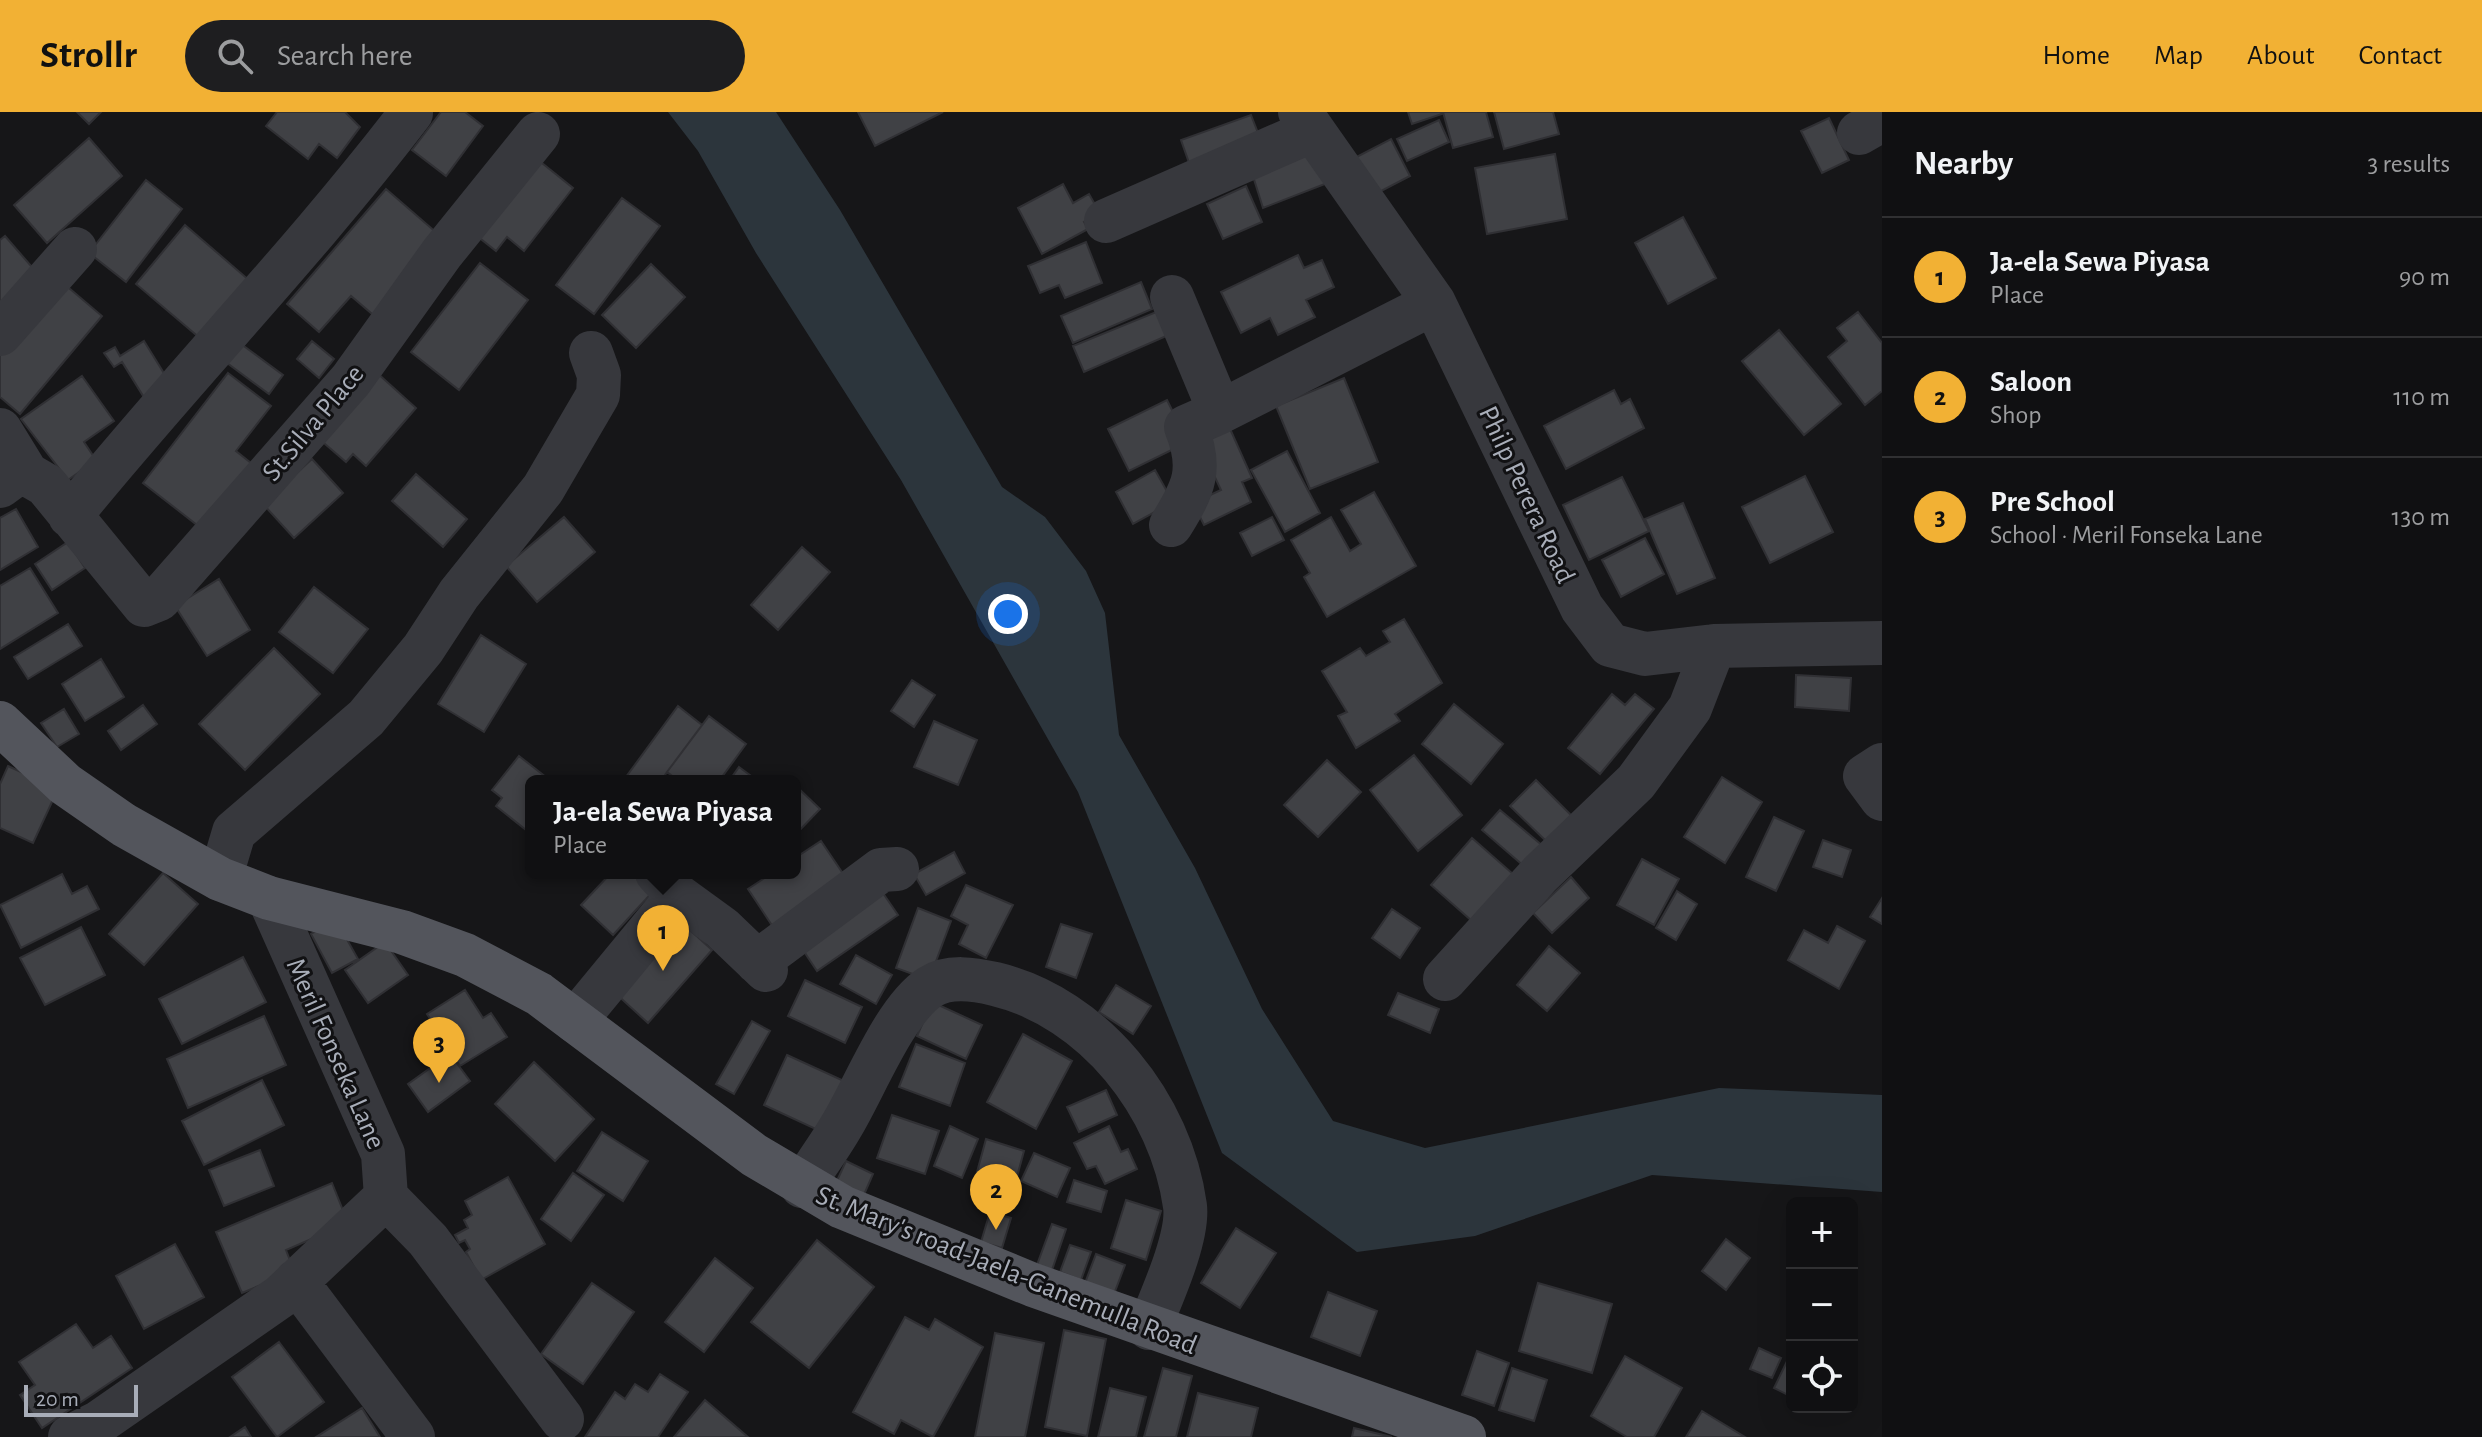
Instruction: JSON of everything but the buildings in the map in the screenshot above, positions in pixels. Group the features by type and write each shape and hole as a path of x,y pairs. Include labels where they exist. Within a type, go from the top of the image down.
{"main road":[{"name":"St. Mary's road-Jaela-Ganemulla Road","path":"0,723 65,784 124,825 220,879 269,898 389,928 465,955 539,994 664,1090 802,1186 842,1207 1033,1285 1149,1328 1370,1401 1457,1436"}],"street":[{"path":"70,516 148,420 351,191 411,113"},
{"path":"1106,221 1306,121"},
{"name":"Philp Perera Road","path":"1306,121 1434,303 1582,608 1610,645 1645,654 1714,646 1882,643"},
{"name":"St.Silva Place","path":"0,430 13,480 46,485 144,605 159,599 351,380 442,253 538,134"},
{"path":"0,334 75,249"},
{"path":"1172,297 1220,412"},
{"path":"1171,525 1193,489 1195,451 1186,427 1434,303"},
{"path":"220,879 234,832 366,718 423,649 459,594 543,489 598,395 599,375 591,353"},
{"path":"1445,979 1540,874 1636,782 1690,708 1714,646"},
{"path":"1882,765 1865,776 1882,799"},
{"path":"575,1021 668,884 762,966 881,870 897,869"},
{"name":"Meril Fonseka Lane","path":"269,898 383,1154 386,1197"},
{"path":"802,1186 843,1124 908,1009 931,986 967,977 1025,991 1061,1010 1115,1056 1176,1159 1185,1210 1173,1267 1149,1328"},
{"path":"91,1432 296,1281 386,1197 428,1240 562,1419"},
{"path":"296,1281 413,1437"}],"shaded area":[{"path":"668,112 776,112 840,210 1002,487 1045,517 1086,571 1105,613 1119,735 1195,868 1262,1009 1333,1121 1425,1148 1719,1088 1882,1095 1882,1192 1652,1175 1475,1236 1357,1252 1222,1153 1078,792 901,480 756,253 698,151"}],"place":[{"name":"Ja-ela Sewa Piyasa","path":"663,971"},
{"name":"Pre School","path":"439,1083"},
{"name":"Saloon","path":"996,1230"}]}
